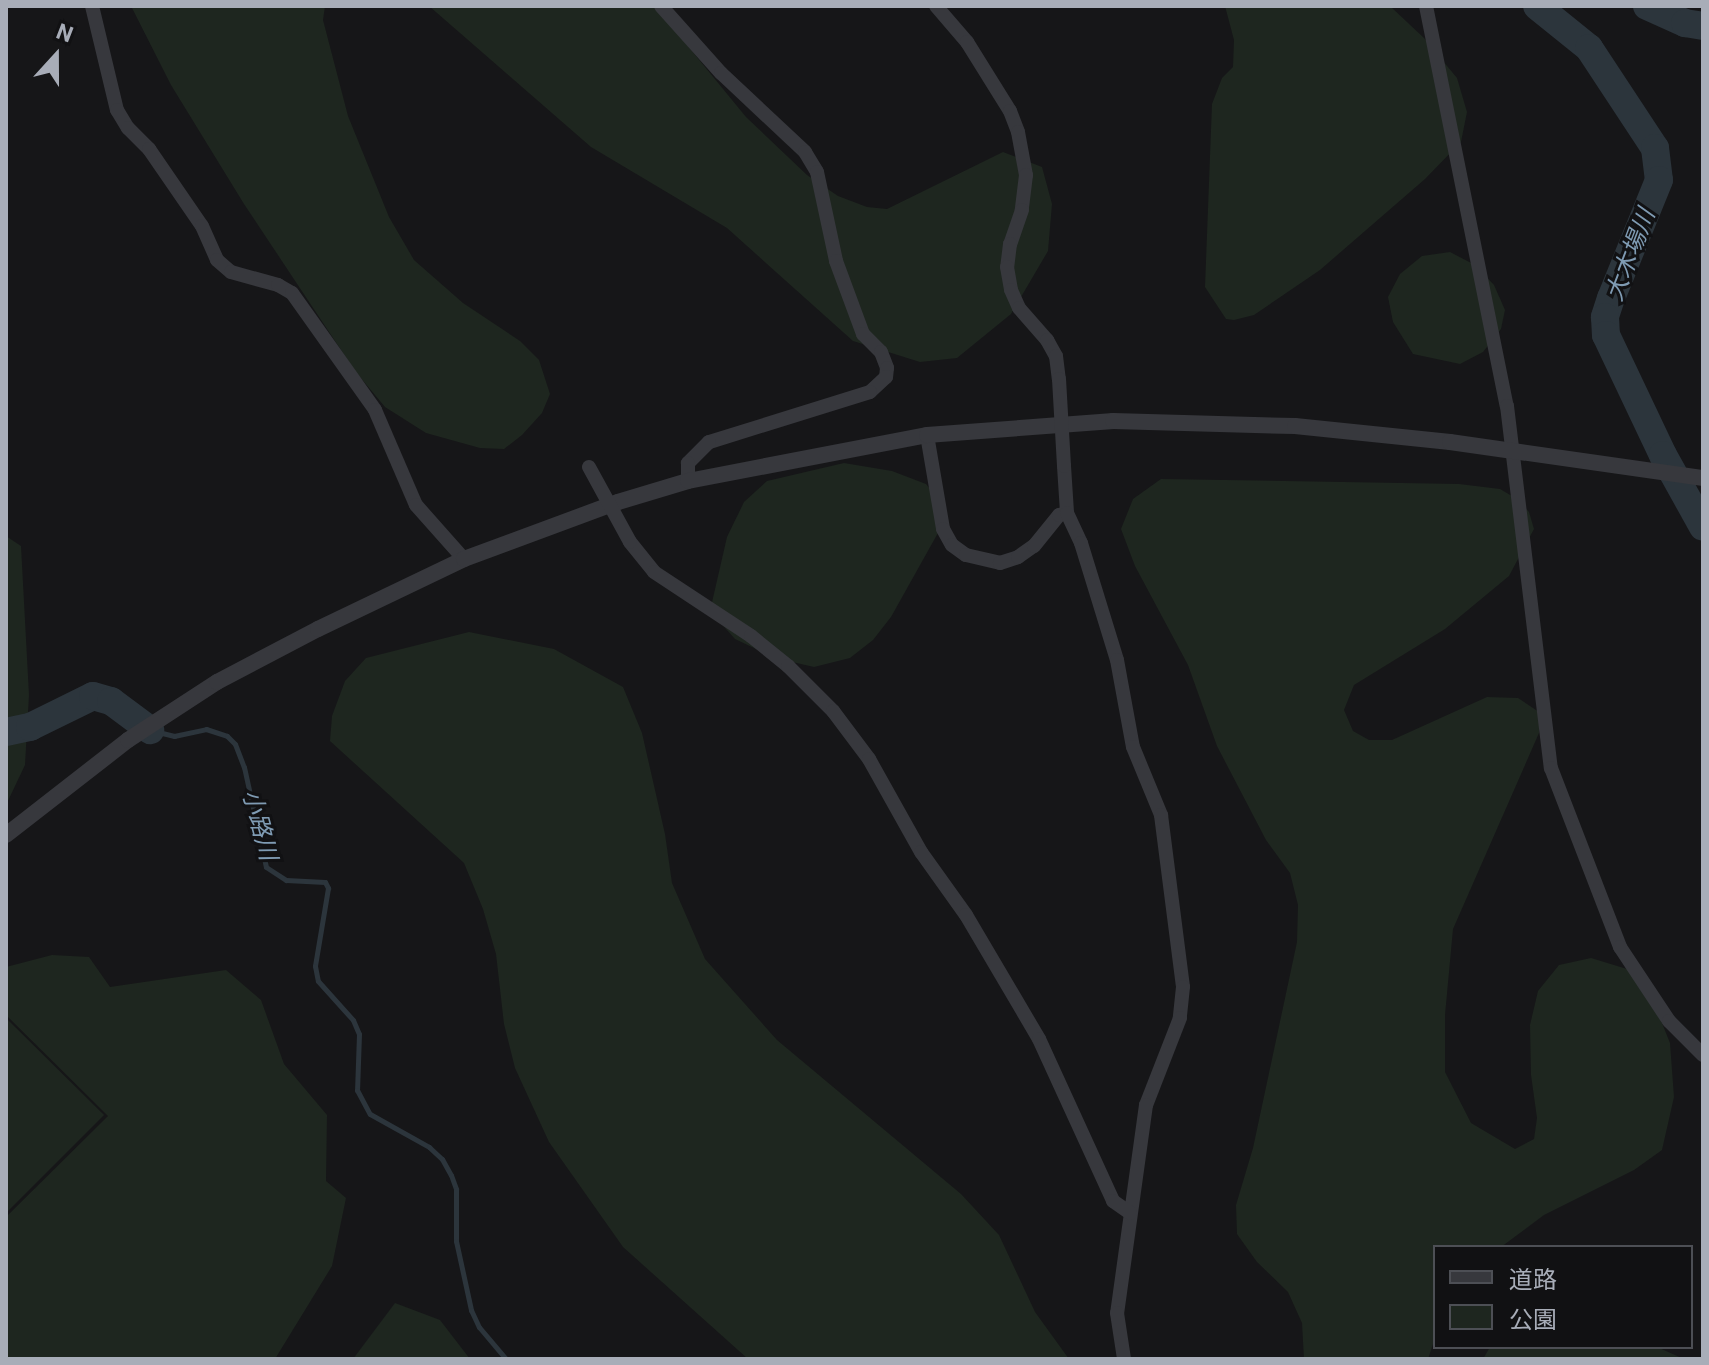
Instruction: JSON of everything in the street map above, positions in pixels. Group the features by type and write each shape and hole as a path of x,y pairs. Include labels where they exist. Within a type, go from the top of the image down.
{"street":[{"path":"92,6 117,110 128,128 149,149 202,226 217,260 231,272 278,285 292,293 375,410 416,505 464,559"},
{"path":"661,6 721,73 805,152 817,172 836,261 863,334 881,352 887,368 886,377 870,392 709,442 688,463 688,481"},
{"path":"936,6 967,42 1010,111 1018,132 1026,175 1022,210 1010,244 1007,267 1011,290 1019,308 1047,340 1056,356 1067,513 1081,543 1117,660 1133,747 1161,815 1183,987 1180,1018 1146,1105 1117,1313 1124,1359"},
{"path":"1426,6 1507,406 1551,768 1620,947 1669,1021 1703,1055"},
{"path":"6,835 128,740 217,682 391,591 464,559 618,502 688,481 927,435 1113,421 1206,421 1295,426 1450,442 1703,478"},
{"path":"927,435 943,529 952,545 966,555 1000,563 1018,557 1034,546 1059,515 1067,513"},
{"path":"589,467 630,542 654,572 751,636 788,666 833,711 869,759 921,852 966,915 1039,1039 1113,1201 1130,1213"}],"green space":[{"path":"131,6 325,6 323,20 348,116 389,217 414,260 463,303 520,341 539,360 550,394 542,413 522,435 504,449 480,448 426,433 385,407 355,371 244,204 171,85"},
{"path":"429,6 655,6 746,117 807,175 838,196 867,207 887,209 1003,152 1042,167 1052,204 1048,251 1011,314 957,358 920,362 853,341 727,228 591,147"},
{"path":"1225,6 1390,6 1424,38 1457,78 1467,112 1461,142 1425,179 1320,270 1254,315 1234,320 1226,319 1205,287 1212,104 1222,78 1233,67 1234,40"},
{"path":"1450,252 1475,265 1494,285 1505,310 1501,329 1483,352 1460,364 1413,354 1393,322 1388,297 1400,274 1422,256"},
{"path":"844,463 892,471 926,484 944,506 943,524 891,617 873,640 850,658 814,667 775,658 735,639 710,611 727,537 744,502 767,481"},
{"path":"1161,479 1459,484 1500,489 1517,499 1529,512 1534,529 1509,576 1445,629 1354,685 1344,710 1353,731 1369,740 1392,740 1487,697 1518,698 1539,712 1539,733 1453,929 1445,1015 1445,1072 1471,1123 1515,1149 1534,1139 1537,1118 1531,1075 1530,1025 1538,991 1559,965 1591,958 1627,969 1650,993 1670,1043 1674,1097 1662,1150 1634,1170 1544,1215 1504,1245 1433,1245 1433,1344 1428,1359 1304,1359 1302,1323 1288,1292 1257,1262 1237,1234 1236,1205 1253,1148 1297,942 1298,905 1290,873 1266,840 1217,746 1188,665 1135,566 1121,529 1133,499"},
{"path":"6,536 21,546 29,695 25,765 6,805"},
{"path":"469,632 554,649 623,687 642,733 665,834 672,883 705,959 777,1040 961,1194 999,1235 1035,1312 1069,1359 748,1359 623,1247 549,1142 515,1068 504,1024 496,954 483,909 464,863 330,741 332,716 345,681 366,658"},
{"path":"52,955 89,957 110,987 226,970 261,1000 284,1064 327,1115 326,1181 346,1198 332,1266 275,1359 6,1359 6,1217 108,1116 6,1015 6,967"},
{"path":"6,1018 104,1115 6,1213"},
{"path":"395,1303 440,1320 470,1359 353,1359"},
{"path":"1489,1349 1662,1349 1684,1359 1483,1359"}],"waterway":[{"name":"大木場川","path":"1537,6 1589,48 1655,148 1659,180 1611,298 1605,317 1606,335 1663,455 1703,527"},
{"path":"1647,6 1685,23 1703,26"},
{"path":"6,732 30,727 93,696 111,701 150,730"},
{"name":"小路川","path":"150,730 174,736 206,729 227,736 235,744 244,767 266,867 286,880 325,882 328,888 315,966 318,981 353,1020 359,1034 357,1090 370,1114 429,1147 442,1159 451,1175 456,1189 456,1241 471,1310 479,1327 506,1359"}]}
